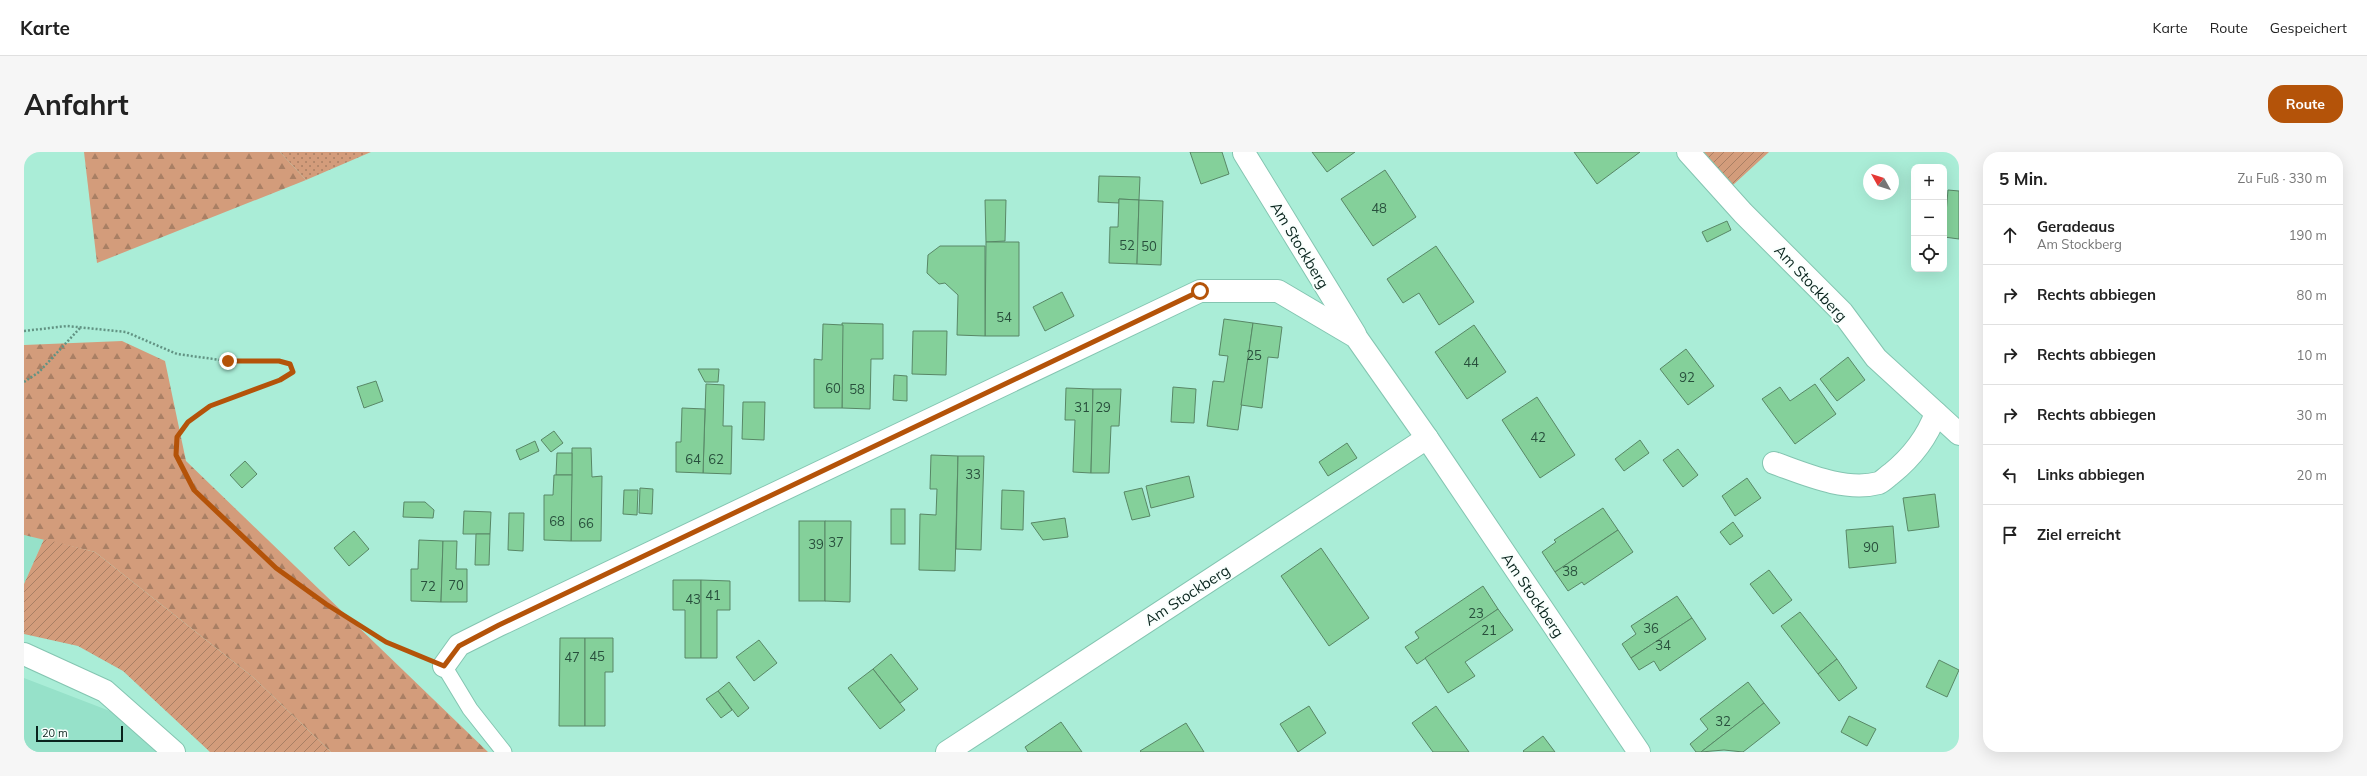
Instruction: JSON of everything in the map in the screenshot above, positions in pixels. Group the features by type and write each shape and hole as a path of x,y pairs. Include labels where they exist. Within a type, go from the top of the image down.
{"street":[{"name":"Am Stockberg","path":"1688,152 1743,213 1842,312 1876,358 1959,434"},
{"name":"Am Stockberg","path":"1244,153 1356,337 1427,438 1640,752"},
{"name":"Am Stockberg","path":"444,666 459,646 492,629 1200,291 1278,291 1356,337"},
{"path":"1774,462 1813,476 1855,485 1880,482 1908,460 1929,431 1936,413"},
{"name":"Am Stockberg","path":"947,752 1427,438"},
{"path":"24,654 105,691 174,752"}],"lane":[{"path":"444,666 470,709 504,752"}],"path":[{"path":"24,331 67,326 126,332 177,354 228,361 279,361 290,364 293,372 280,380 210,406 188,422 177,437 176,455 194,490 276,568 326,604 386,642 444,666"},
{"path":"24,382 39,372 80,328"}],"shaded area":[{"path":"24,535 44,539 24,584"},
{"path":"24,678 115,713 157,752 24,752"}],"green space":[{"path":"84,152 280,152 306,180 97,263"},
{"path":"280,152 371,152 306,180"},
{"path":"1703,152 1769,152 1733,185"},
{"path":"122,341 165,361 186,461 488,752 331,752 254,678 95,552 24,535 24,345"},
{"path":"44,539 95,552 254,678 331,752 210,752 123,671 78,646 24,634 24,584"}],"building":[{"path":"1190,152 1222,152 1229,174 1201,184"},
{"path":"1312,152 1355,152 1327,172"},
{"path":"1574,152 1640,152 1597,184"},
{"path":"1385,170 1416,217 1373,246 1341,199"},
{"path":"1099,176 1140,177 1139,200 1119,199 1119,203 1098,202"},
{"path":"1948,190 1959,191 1959,239 1947,237"},
{"path":"1119,199 1139,200 1137,264 1109,263 1110,227 1118,227"},
{"path":"985,200 1006,200 1005,241 986,242"},
{"path":"1139,200 1163,201 1161,265 1137,264"},
{"path":"1727,221 1731,230 1707,242 1702,232"},
{"path":"986,242 1019,242 1019,336 985,336"},
{"path":"940,246 985,246 985,336 957,335 958,295 945,283 939,284 927,273 928,255"},
{"path":"1436,246 1474,302 1439,325 1419,293 1403,303 1387,279"},
{"path":"1062,292 1074,316 1045,331 1033,307"},
{"path":"1224,319 1253,323 1238,430 1207,426 1213,381 1224,382 1228,356 1219,355"},
{"path":"842,323 883,324 883,359 871,359 870,409 842,408"},
{"path":"1253,323 1282,327 1278,358 1268,357 1262,408 1241,405"},
{"path":"823,324 843,325 842,408 814,408 814,359 822,360"},
{"path":"1474,325 1506,372 1467,399 1435,352"},
{"path":"913,331 947,331 946,375 912,374"},
{"path":"1686,349 1714,386 1688,405 1660,369"},
{"path":"1848,357 1865,380 1837,401 1820,379"},
{"path":"698,369 719,369 718,382 705,382"},
{"path":"894,375 907,376 907,401 893,400"},
{"path":"376,381 383,401 364,408 357,387"},
{"path":"706,384 724,385 723,426 732,426 731,474 703,473"},
{"path":"1815,384 1836,414 1795,444 1762,399 1780,387 1790,401"},
{"path":"1173,387 1196,389 1194,423 1171,422"},
{"path":"1066,388 1093,389 1091,473 1073,472 1075,420 1065,420"},
{"path":"1093,389 1121,389 1119,426 1111,426 1109,473 1091,473"},
{"path":"1537,397 1575,455 1540,478 1502,420"},
{"path":"743,402 765,402 764,440 742,439"},
{"path":"682,408 705,409 703,473 676,472 676,442 681,442"},
{"path":"554,431 563,443 551,452 541,440"},
{"path":"1640,440 1649,453 1624,471 1615,459"},
{"path":"535,441 539,451 520,460 516,450"},
{"path":"1347,443 1357,458 1328,476 1319,462"},
{"path":"572,448 591,448 592,477 602,476 601,541 571,541"},
{"path":"1678,449 1698,475 1683,487 1663,460"},
{"path":"557,453 572,453 572,475 556,475"},
{"path":"931,455 958,456 955,571 919,570 920,514 936,515 937,489 930,489"},
{"path":"958,456 984,456 981,550 956,549"},
{"path":"245,461 257,474 242,488 230,475"},
{"path":"554,475 572,475 571,541 544,540 544,495 553,495"},
{"path":"1189,476 1194,497 1151,508 1146,486"},
{"path":"1747,478 1761,498 1735,516 1722,496"},
{"path":"640,488 653,489 652,514 639,513"},
{"path":"1142,488 1150,516 1132,520 1124,492"},
{"path":"624,490 638,490 637,515 623,514"},
{"path":"1002,490 1024,491 1023,530 1001,529"},
{"path":"1935,494 1939,527 1908,531 1903,498"},
{"path":"404,502 425,502 434,510 433,518 403,517"},
{"path":"1603,508 1618,530 1555,572 1542,552 1556,542 1554,540"},
{"path":"891,509 905,509 905,544 891,544"},
{"path":"464,511 491,512 490,534 463,534"},
{"path":"509,513 524,513 523,551 508,550"},
{"path":"1065,518 1068,537 1043,540 1031,523"},
{"path":"799,521 825,521 825,601 799,601"},
{"path":"825,521 851,521 850,602 825,601"},
{"path":"1733,522 1743,536 1730,545 1720,532"},
{"path":"1893,526 1896,563 1849,568 1846,530"},
{"path":"1618,530 1633,552 1584,585 1582,582 1568,591 1555,572"},
{"path":"354,531 369,549 349,566 334,548"},
{"path":"476,534 490,534 489,565 475,565"},
{"path":"419,540 443,541 441,602 411,601 411,569 418,569"},
{"path":"443,541 457,541 456,569 467,569 467,602 441,602"},
{"path":"1321,548 1369,618 1329,646 1281,576"},
{"path":"1769,570 1792,600 1773,614 1750,584"},
{"path":"673,580 701,580 701,658 685,658 685,610 673,610"},
{"path":"701,580 730,581 730,610 717,610 717,658 701,658"},
{"path":"1483,586 1498,609 1417,664 1405,647 1419,638 1415,632"},
{"path":"1677,596 1692,618 1631,658 1622,644 1636,634 1631,626"},
{"path":"1498,609 1513,630 1465,662 1475,676 1448,693 1425,658"},
{"path":"1800,612 1837,659 1818,674 1781,626"},
{"path":"1692,618 1706,639 1660,671 1654,661 1639,670 1631,658"},
{"path":"560,638 585,638 585,726 559,726"},
{"path":"585,638 613,638 613,672 605,672 605,726 585,726"},
{"path":"759,640 777,663 754,681 736,657"},
{"path":"891,654 918,689 900,703 873,669"},
{"path":"1837,659 1857,688 1839,701 1818,674"},
{"path":"1939,660 1959,670 1947,697 1926,687"},
{"path":"873,669 905,710 880,729 848,688"},
{"path":"729,682 749,708 738,717 718,691"},
{"path":"1748,682 1764,703 1701,752 1696,752 1690,744 1708,729 1700,719"},
{"path":"718,691 732,710 721,718 706,699"},
{"path":"1764,703 1780,723 1743,752 1724,750 1701,752"},
{"path":"1309,706 1326,733 1298,752 1280,724"},
{"path":"1436,706 1469,752 1433,752 1412,723"},
{"path":"1849,716 1876,729 1867,746 1841,732"},
{"path":"1061,722 1082,752 1028,752 1025,747"},
{"path":"1186,723 1204,752 1140,751"},
{"path":"1543,736 1555,752 1523,751"}],"route":[{"path":"228,361 279,361 290,364 293,372 280,380 210,406 188,422 177,437 176,455 194,490 276,568 326,604 386,642 444,666 459,646 499,625 1200,291"}]}
